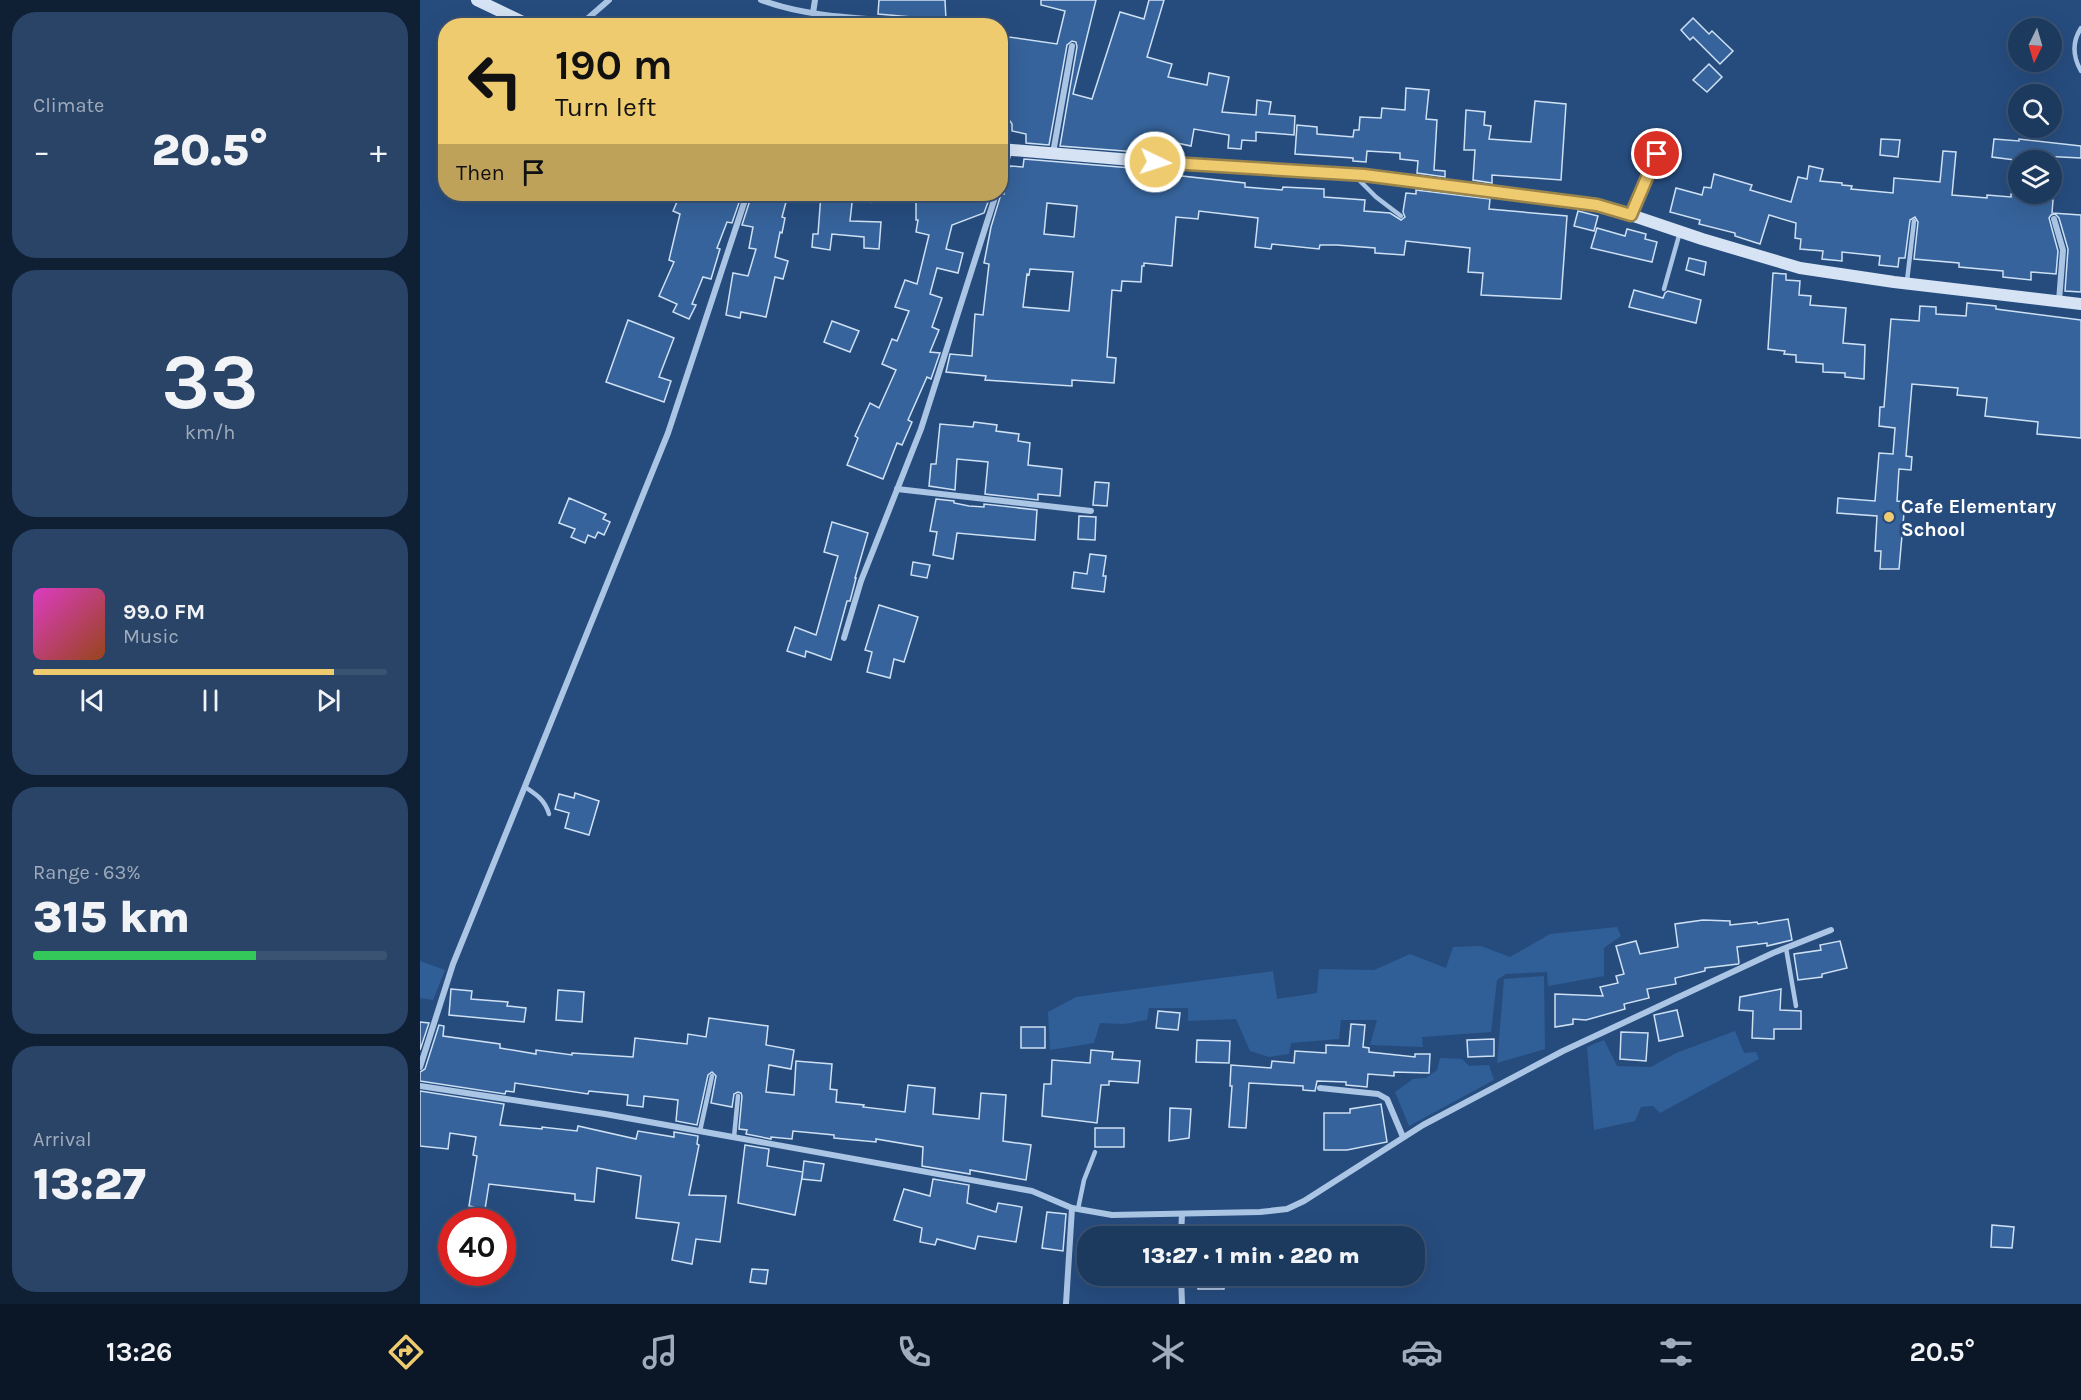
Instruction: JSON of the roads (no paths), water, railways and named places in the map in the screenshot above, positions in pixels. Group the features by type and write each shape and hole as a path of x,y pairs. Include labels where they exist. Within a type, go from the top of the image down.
{"street":[{"path":"477,0 514,18"},
{"path":"588,18 609,0"},
{"path":"761,0 784,9 865,18"},
{"path":"813,13 815,0"},
{"path":"1053,153 1072,46"},
{"path":"1008,149 1353,174 1579,202 1631,215 1800,268 1906,284 2081,304"},
{"path":"420,1067 453,964 668,433 745,201"},
{"path":"844,638 861,581 921,429 994,201"},
{"path":"2054,219 2063,250 2059,302"},
{"path":"897,489 1090,511"},
{"path":"420,1086 605,1114 1032,1191 1075,1209 1112,1215 1260,1212 1287,1209 1304,1201 1403,1137 1563,1051 1786,948 1832,930"},
{"path":"1320,1088 1383,1096 1387,1099 1403,1137"},
{"path":"1066,1304 1075,1209"},
{"path":"1181,1226 1182,1214"},
{"path":"1181,1286 1182,1304"}],"lane":[{"path":"2081,28 2074,46 2075,60 2081,71"},
{"path":"1631,215 1657,154"},
{"path":"1353,174 1376,197 1401,216"},
{"path":"1906,284 1914,221"},
{"path":"1664,289 1680,232"},
{"path":"525,787 542,798 549,814"},
{"path":"1786,948 1796,1006"},
{"path":"700,1131 712,1076"},
{"path":"734,1137 738,1096"},
{"path":"1075,1209 1095,1152"}],"place":[{"name":"Cafe Elementary School","path":"1889,517"}]}
